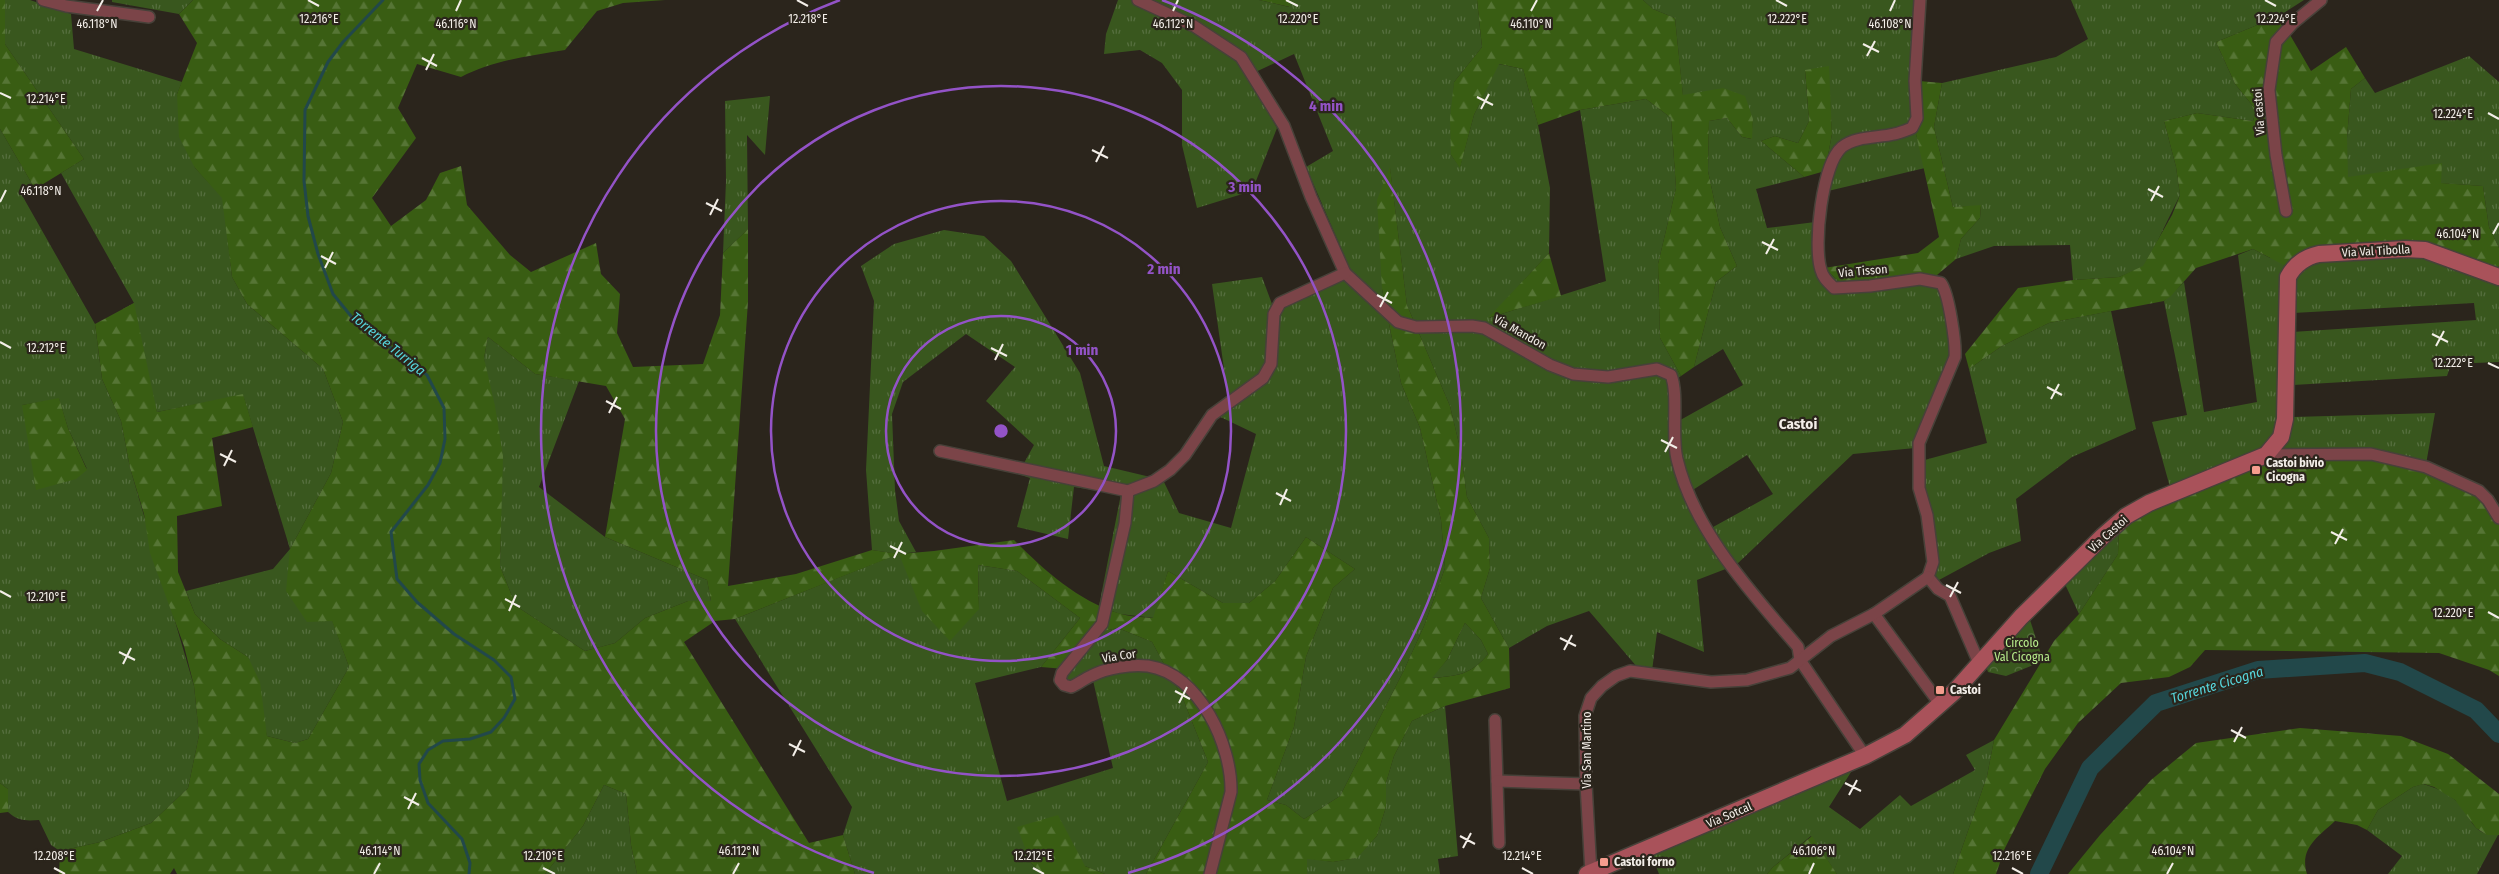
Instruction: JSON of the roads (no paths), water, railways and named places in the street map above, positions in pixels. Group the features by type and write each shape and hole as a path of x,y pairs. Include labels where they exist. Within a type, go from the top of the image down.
{"street":[{"path":"43,0 66,6 149,17"},
{"name":"Via Mandon","path":"1138,0 1194,26 1241,57 1284,126 1311,198 1345,273 1398,322 1406,326 1484,328 1550,365 1574,374 1608,377 1650,369 1668,372 1673,380 1675,451 1689,495 1736,573 1798,647 1800,660"},
{"name":"Via Tisson","path":"1920,0 1915,81 1917,118 1912,128 1896,134 1858,140 1844,146 1836,154 1829,168 1822,199 1819,237 1820,268 1825,280 1834,288 1870,286 1920,279 1941,283 1946,290 1949,315 1956,343 1955,357 1927,422 1919,450 1919,488 1927,515 1933,562 1928,577"},
{"name":"Via castoi","path":"2286,211 2276,155 2269,90 2276,42 2293,23 2321,0"},
{"name":"Via Val Tibolla","path":"2288,277 2299,263 2312,256 2405,249 2425,250 2499,277"},
{"path":"940,451 1128,491 1154,481 1170,470 1185,454 1212,415 1263,378 1271,364 1274,314 1280,304 1345,273"},
{"name":"Via Castoi","path":"1865,756 1905,735 1954,692 1979,663 2089,550 2126,516 2149,503 2266,455 2281,437 2285,419 2288,277"},
{"path":"2266,455 2371,454 2426,467 2479,491 2488,500 2499,518"},
{"name":"Via Cor","path":"1128,491 1126,523 1102,624 1062,673 1060,680 1064,685 1071,687 1092,676 1111,670 1147,666 1172,676 1204,706 1217,727 1231,780 1231,792 1210,874"},
{"path":"1928,577 1938,589 1950,596 1979,663"},
{"name":"Via San Martino","path":"1589,873 1586,710 1595,692 1616,676 1638,671 1701,682 1747,680 1790,668 1831,636 1874,614 1928,577"},
{"path":"1874,614 1940,704"},
{"path":"1800,660 1865,756"},
{"path":"1494,720 1499,843"},
{"name":"Via Sotcal","path":"1589,873 1865,756"},
{"path":"1497,782 1586,784"}],"waterway":[{"name":"Torrente Turriga","path":"383,0 343,42 328,62 305,110 304,181 308,216 318,254 333,294 355,321 427,375 444,408 445,439 440,463 428,485 391,532 397,579 417,602 454,634 494,660 511,677 515,699 504,718 491,732 470,739 443,741 428,750 419,764 420,780 428,803 462,839 470,863 469,874"},
{"name":"Torrente Cicogna","path":"2039,874 2090,768 2156,703 2258,670 2365,663 2400,672 2476,710 2499,734"}],"place":[{"name":"Castoi bivio Cicogna","path":"2256,470"},
{"name":"Castoi","path":"1940,690"},
{"name":"Castoi forno","path":"1604,862"}],"district":[{"name":"Castoi","path":"1798,424"}],"park label":[{"name":"Circolo Val Cicogna","path":"2022,650"}]}
